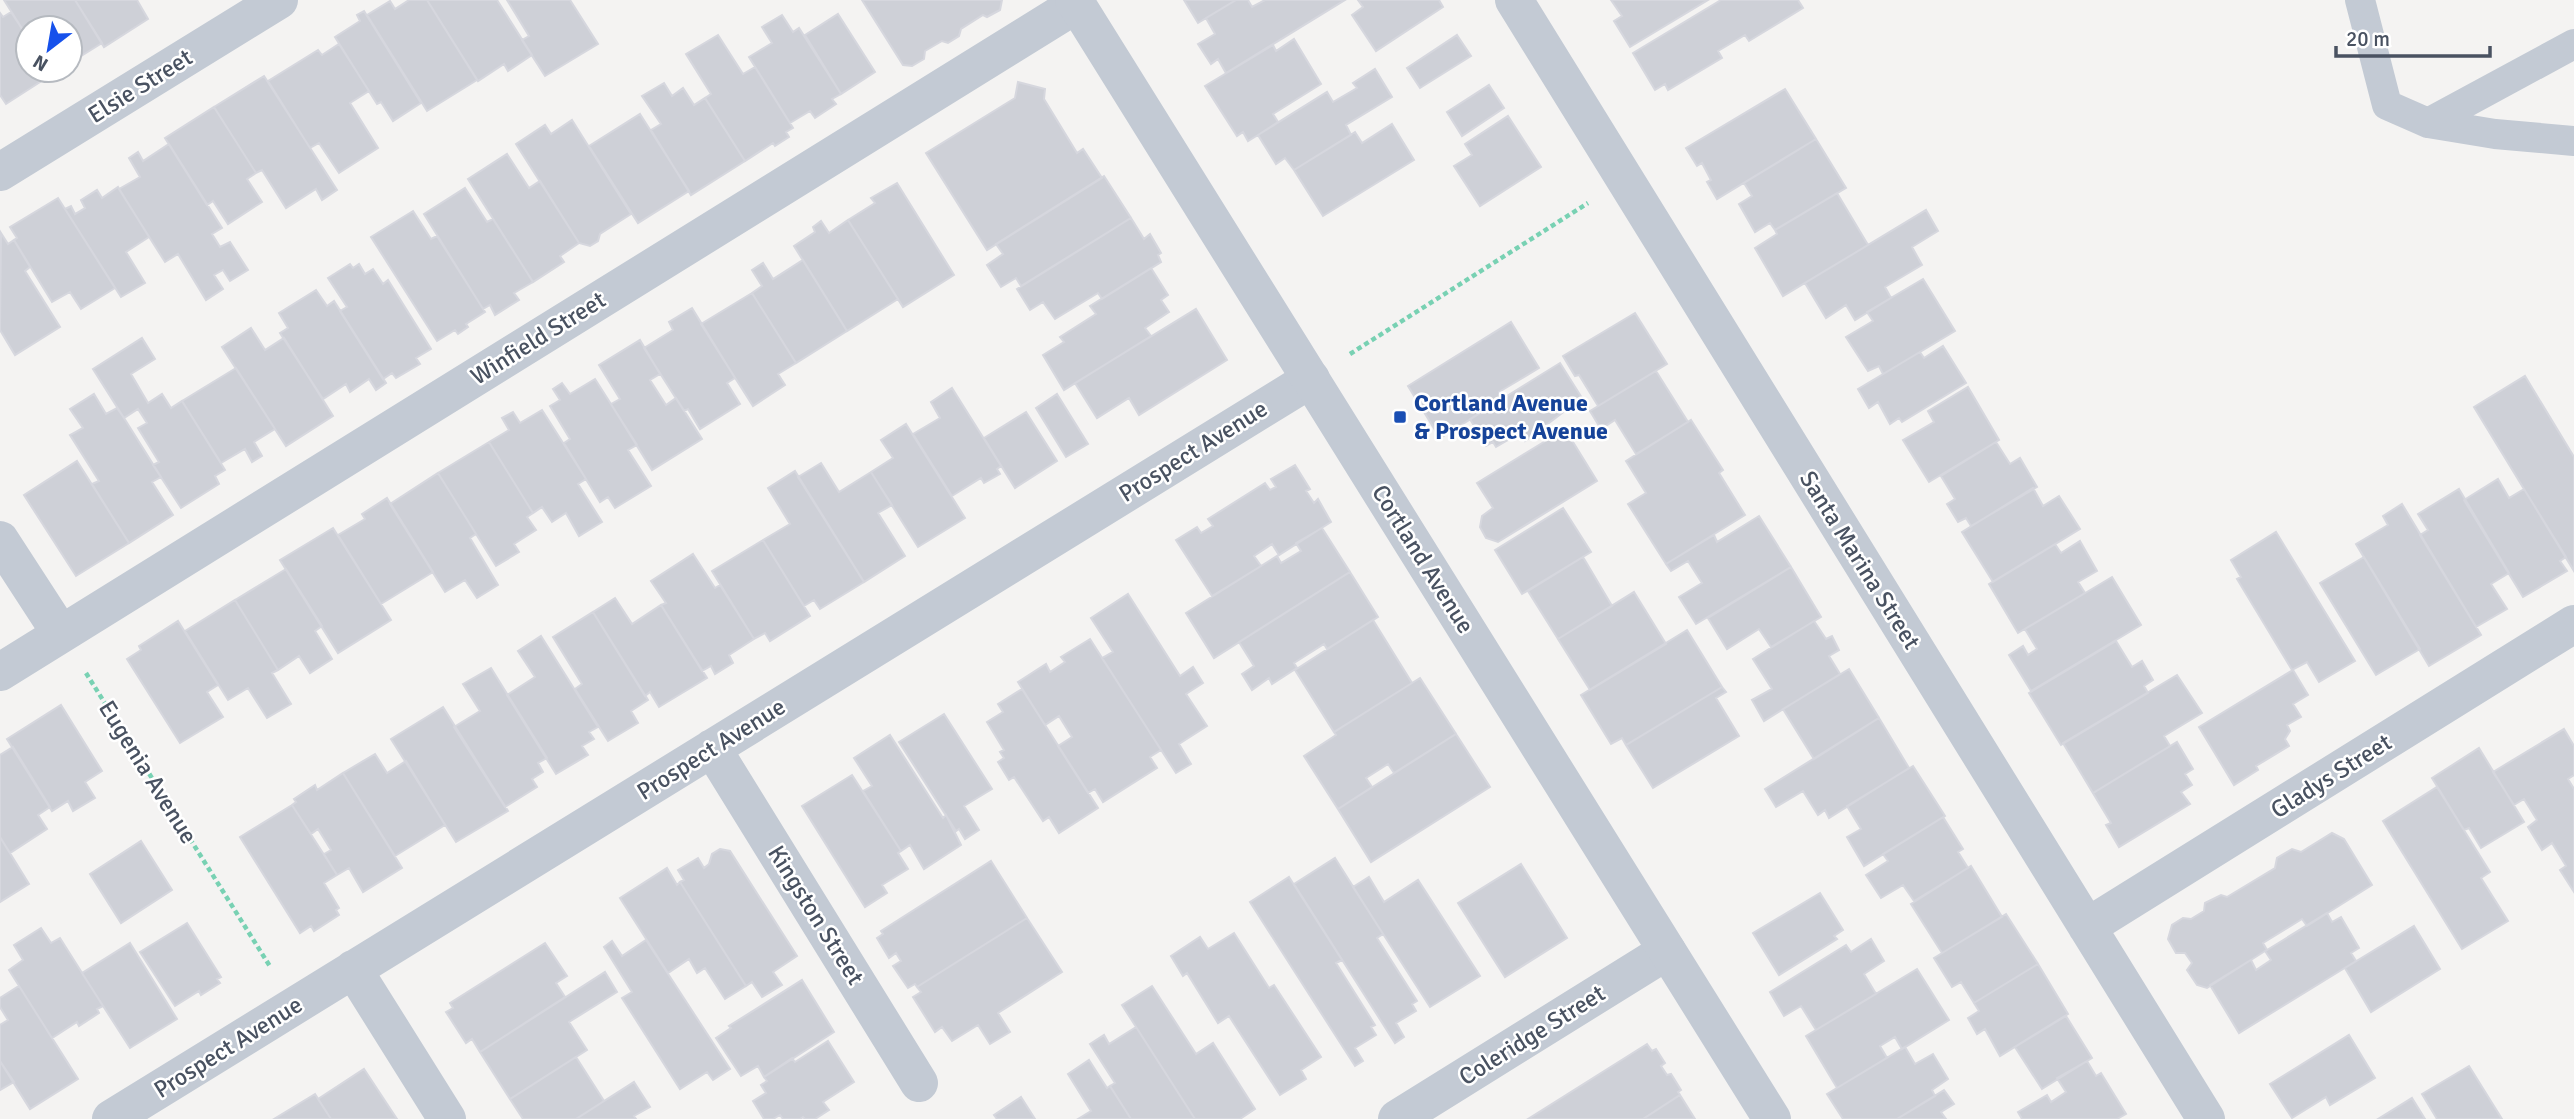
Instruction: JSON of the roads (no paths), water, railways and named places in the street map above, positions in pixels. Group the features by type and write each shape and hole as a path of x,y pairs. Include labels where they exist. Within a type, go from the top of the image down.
{"street":[{"name":"Elsie Street","path":"0,172 279,0"},
{"name":"Santa Marina Street","path":"1514,0 2206,1119"},
{"name":"Cortland Avenue","path":"1075,2 1772,1119"},
{"name":"Winfield Street","path":"0,672 1075,2"},
{"name":"Prospect Avenue","path":"111,1119 1311,379"},
{"path":"0,540 61,634"},
{"name":"Gladys Street","path":"2087,927 2574,624"},
{"name":"Kingston Street","path":"712,748 919,1083"},
{"name":"Coleridge Street","path":"1397,1119 1667,951"},
{"path":"353,969 447,1119"}],"lane":[{"path":"2360,0 2387,105 2428,123 2495,134 2574,141"},
{"path":"2428,123 2574,44"}],"place":[{"name":"Cortland Avenue & Prospect Avenue","path":"1400,417"}]}
